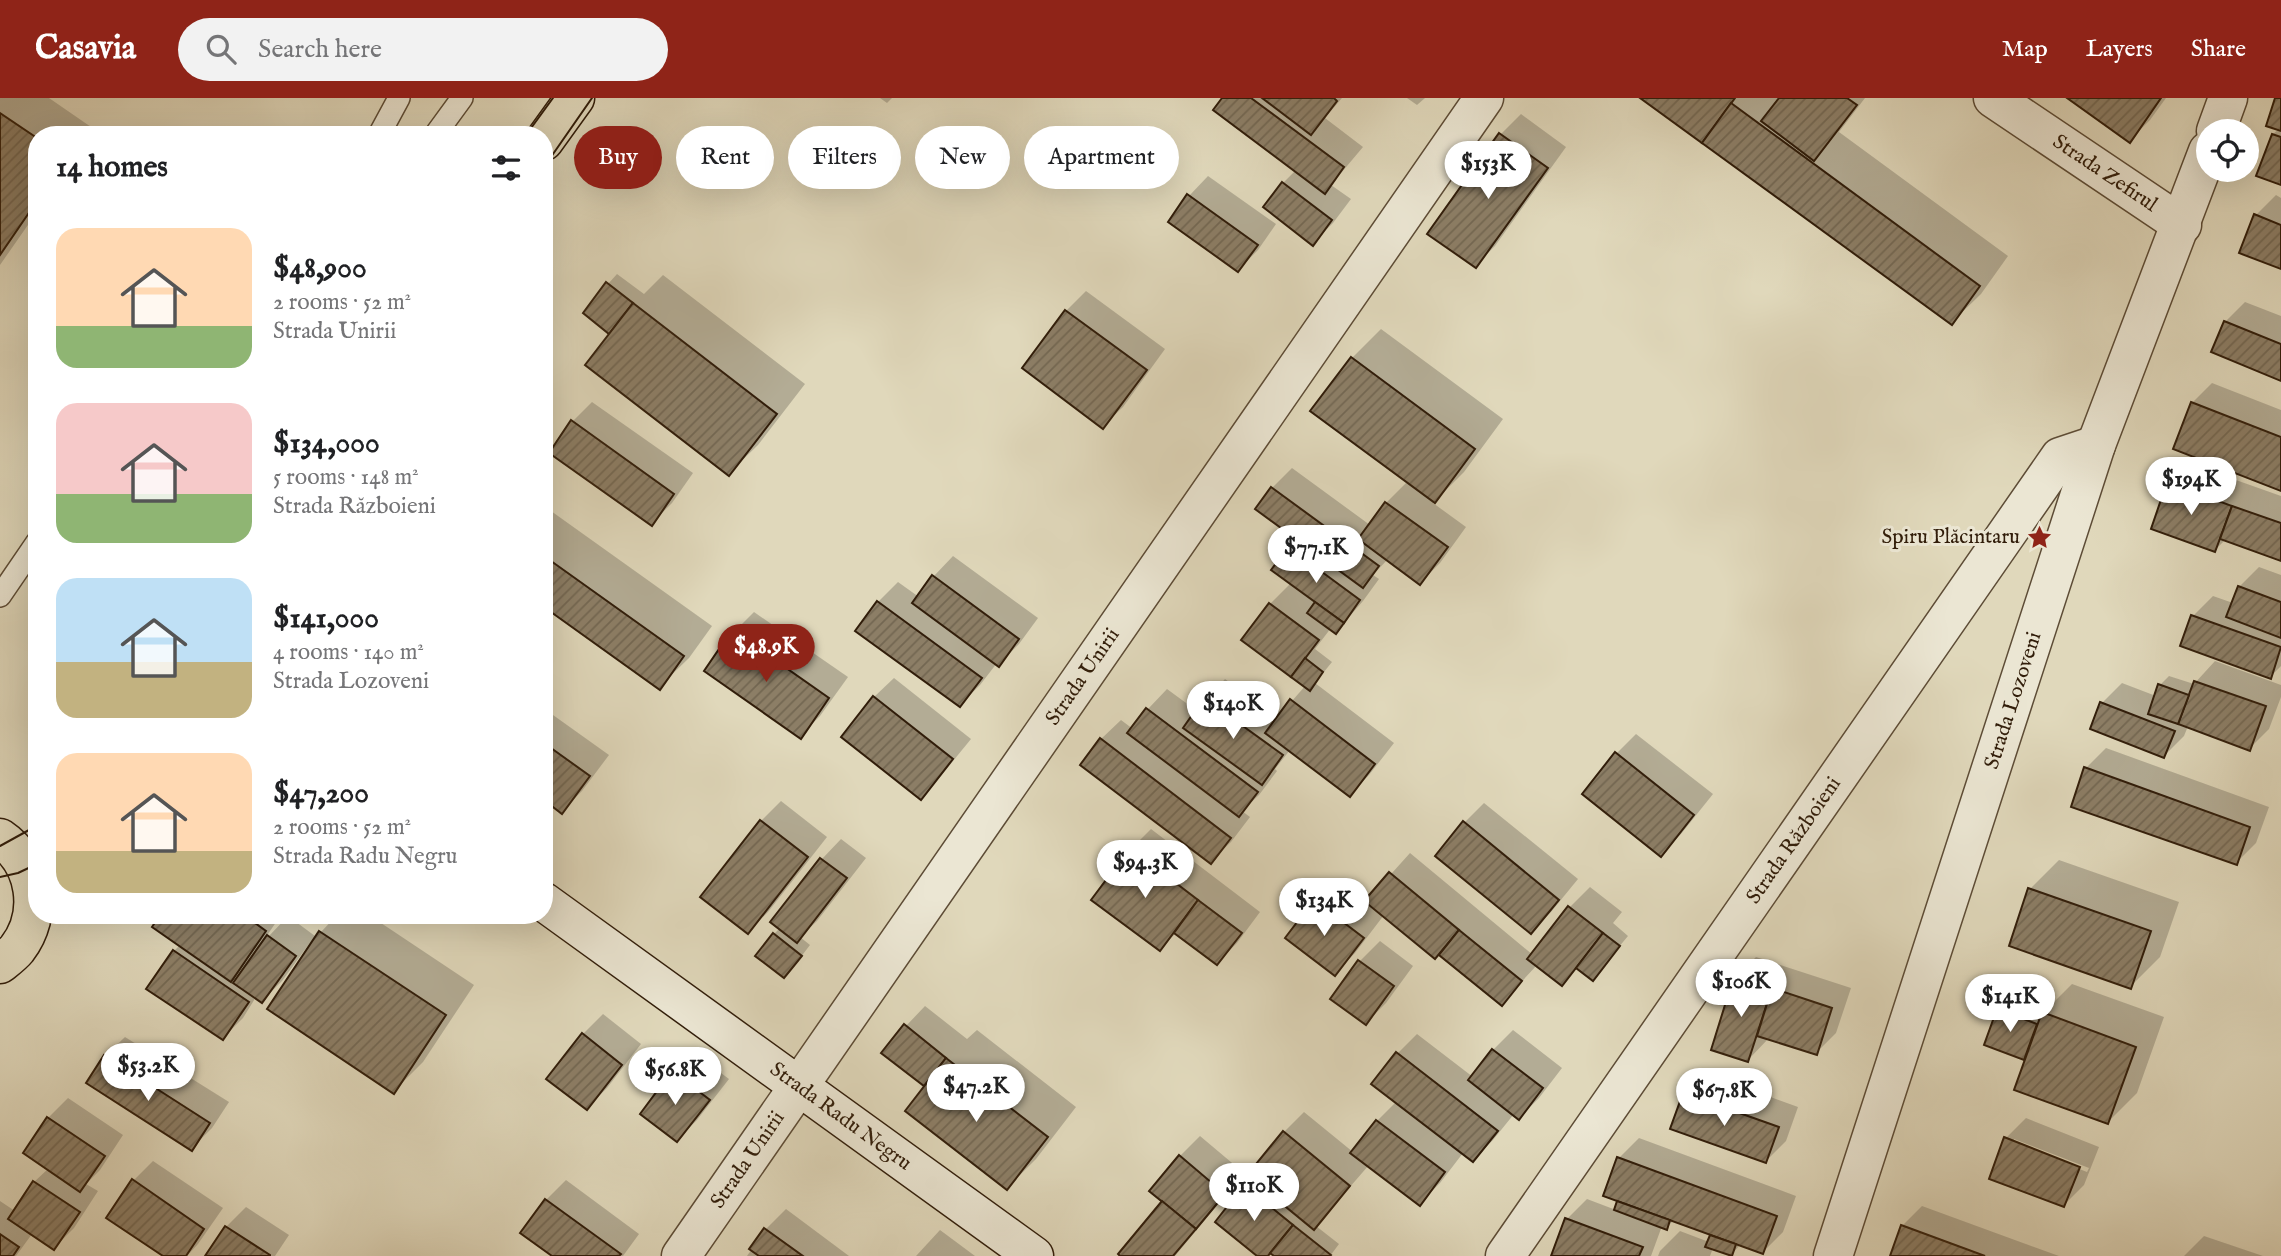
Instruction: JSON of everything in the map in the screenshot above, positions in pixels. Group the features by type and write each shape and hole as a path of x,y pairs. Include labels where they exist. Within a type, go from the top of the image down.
{"main road":[{"path":"553,129 575,98"},
{"path":"19,848 28,870"},
{"path":"0,964 16,950 29,924"}],"street":[{"name":"Strada Unirii","path":"681,1256 1484,98"},
{"name":"Strada Zefirul","path":"1993,98 2182,225"},
{"path":"2220,119 2228,98"},
{"name":"Strada Lozoveni","path":"1833,1256 2096,445 2197,182"},
{"name":"Strada Războieni","path":"1505,1256 2052,467 2060,457 2096,445"},
{"name":"Strada Radu Negru","path":"553,908 1034,1256"}],"lane":[{"path":"384,126 399,98"},
{"path":"441,126 461,98"},
{"path":"0,596 28,555"}],"building":[{"path":"1222,98 1251,98 1344,167 1325,194 1213,110"},
{"path":"1262,98 1334,98 1337,101 1311,135"},
{"path":"1640,98 1735,98 1702,143"},
{"path":"1779,98 1847,98 1857,105 1814,161 1761,121"},
{"path":"2067,98 2161,98 2130,143"},
{"path":"2275,98 2281,98 2281,131 2266,126"},
{"path":"1731,103 1980,286 1952,325 1702,143"},
{"path":"0,113 28,132 28,214 0,255"},
{"path":"1499,133 1548,168 1476,268 1427,234"},
{"path":"2272,134 2281,137 2281,185 2259,177 2259,168"},
{"path":"1282,182 1332,220 1313,246 1263,207"},
{"path":"1187,194 1258,245 1238,272 1168,222"},
{"path":"2254,214 2281,225 2281,269 2239,253"},
{"path":"606,282 633,303 609,334 583,313"},
{"path":"633,303 777,414 729,476 585,365"},
{"path":"1065,310 1147,370 1103,429 1022,368"},
{"path":"2224,321 2281,344 2281,381 2211,352"},
{"path":"1351,357 1475,449 1435,503 1310,411"},
{"path":"2191,402 2281,437 2281,491 2173,449"},
{"path":"571,420 674,494 652,526 553,456 553,447"},
{"path":"2167,482 2232,506 2215,552 2151,529"},
{"path":"1271,487 1379,566 1363,588 1255,509"},
{"path":"1385,502 1448,547 1420,585 1358,539"},
{"path":"2232,506 2281,523 2281,561 2220,539"},
{"path":"1288,547 1360,600 1344,623 1271,570"},
{"path":"553,562 684,656 660,690 553,613"},
{"path":"932,575 1019,639 999,667 912,603"},
{"path":"2238,586 2281,602 2281,638 2226,617"},
{"path":"877,601 982,678 960,707 855,631"},
{"path":"1315,602 1344,623 1336,634 1307,613"},
{"path":"1269,603 1319,640 1291,677 1241,640"},
{"path":"2191,615 2281,647 2271,679 2180,646"},
{"path":"732,630 829,698 801,739 704,671"},
{"path":"1305,658 1323,672 1310,691 1291,677"},
{"path":"2194,681 2266,706 2250,751 2178,724"},
{"path":"2158,684 2189,695 2178,724 2148,714"},
{"path":"873,696 953,759 921,800 841,737"},
{"path":"1204,698 1283,755 1262,785 1183,728"},
{"path":"1290,699 1375,764 1350,797 1265,733"},
{"path":"2100,702 2175,731 2164,758 2090,729"},
{"path":"1146,708 1258,792 1239,817 1127,733"},
{"path":"1100,738 1231,838 1211,864 1080,765"},
{"path":"553,749 590,776 562,814 553,807"},
{"path":"1615,752 1694,815 1661,857 1582,794"},
{"path":"2084,767 2250,827 2237,865 2071,807"},
{"path":"760,820 808,857 748,934 700,897"},
{"path":"1463,821 1559,900 1531,934 1435,856"},
{"path":"1130,848 1198,900 1160,951 1091,900"},
{"path":"820,858 847,878 797,943 770,922"},
{"path":"1389,872 1459,930 1435,959 1364,901"},
{"path":"2028,888 2151,931 2131,989 2009,946"},
{"path":"1198,900 1242,933 1217,965 1174,933"},
{"path":"1314,900 1364,938 1335,976 1285,938"},
{"path":"1568,906 1603,933 1562,986 1527,959"},
{"path":"154,924 256,924 266,931 231,982 152,927"},
{"path":"1459,930 1522,981 1502,1006 1439,955"},
{"path":"319,931 446,1015 394,1094 267,1009"},
{"path":"773,933 802,956 784,978 755,956"},
{"path":"1603,933 1620,946 1593,981 1576,968"},
{"path":"267,935 296,956 262,1003 233,983"},
{"path":"173,950 249,1002 223,1040 146,989"},
{"path":"1358,960 1394,986 1366,1025 1330,999"},
{"path":"1734,976 1772,988 1748,1062 1711,1050"},
{"path":"1772,988 1832,1008 1817,1055 1757,1036"},
{"path":"1997,1009 2037,1024 2024,1060 1984,1045"},
{"path":"2042,1012 2136,1047 2108,1124 2014,1090"},
{"path":"904,1024 946,1058 924,1086 881,1053"},
{"path":"582,1033 622,1065 587,1110 546,1079"},
{"path":"1492,1049 1543,1088 1519,1120 1468,1080"},
{"path":"1396,1052 1498,1131 1473,1162 1371,1084"},
{"path":"104,1055 210,1123 192,1151 86,1083"},
{"path":"683,1056 711,1077 699,1092 672,1071"},
{"path":"946,1058 1048,1137 1007,1190 905,1111"},
{"path":"672,1071 710,1100 677,1142 640,1114"},
{"path":"1683,1093 1779,1127 1766,1163 1670,1129"},
{"path":"47,1117 105,1156 80,1192 23,1153"},
{"path":"1376,1120 1445,1172 1420,1206 1350,1153"},
{"path":"1283,1131 1350,1186 1314,1230 1247,1175"},
{"path":"2004,1137 2080,1167 2064,1207 1989,1179"},
{"path":"1179,1155 1225,1194 1196,1229 1149,1191"},
{"path":"1617,1157 1777,1216 1763,1254 1603,1196"},
{"path":"132,1179 204,1229 186,1256 163,1256 106,1218"},
{"path":"33,1181 80,1212 54,1250 8,1219"},
{"path":"1244,1185 1293,1225 1268,1256 1257,1256 1215,1222"},
{"path":"545,1199 621,1254 552,1256 520,1233"},
{"path":"1162,1201 1196,1229 1173,1256 1120,1256 1118,1254"},
{"path":"1617,1201 1670,1220 1667,1230 1614,1210"},
{"path":"1565,1218 1643,1247 1639,1256 1551,1256"},
{"path":"1293,1225 1331,1255 1274,1256 1270,1253"},
{"path":"1901,1225 1985,1256 1890,1256"},
{"path":"225,1226 270,1255 270,1256 205,1256"},
{"path":"764,1228 803,1256 759,1256 749,1249"},
{"path":"0,1234 19,1247 13,1256 0,1256"},
{"path":"1710,1235 1736,1244 1732,1256 1705,1247"}],"tram line":[{"path":"533,126 553,98"},
{"path":"553,154 592,98"},
{"path":"0,846 28,831"},
{"path":"0,877 28,868"}],"place":[{"name":"Spiru Plăcintaru","path":"2040,537"}]}
